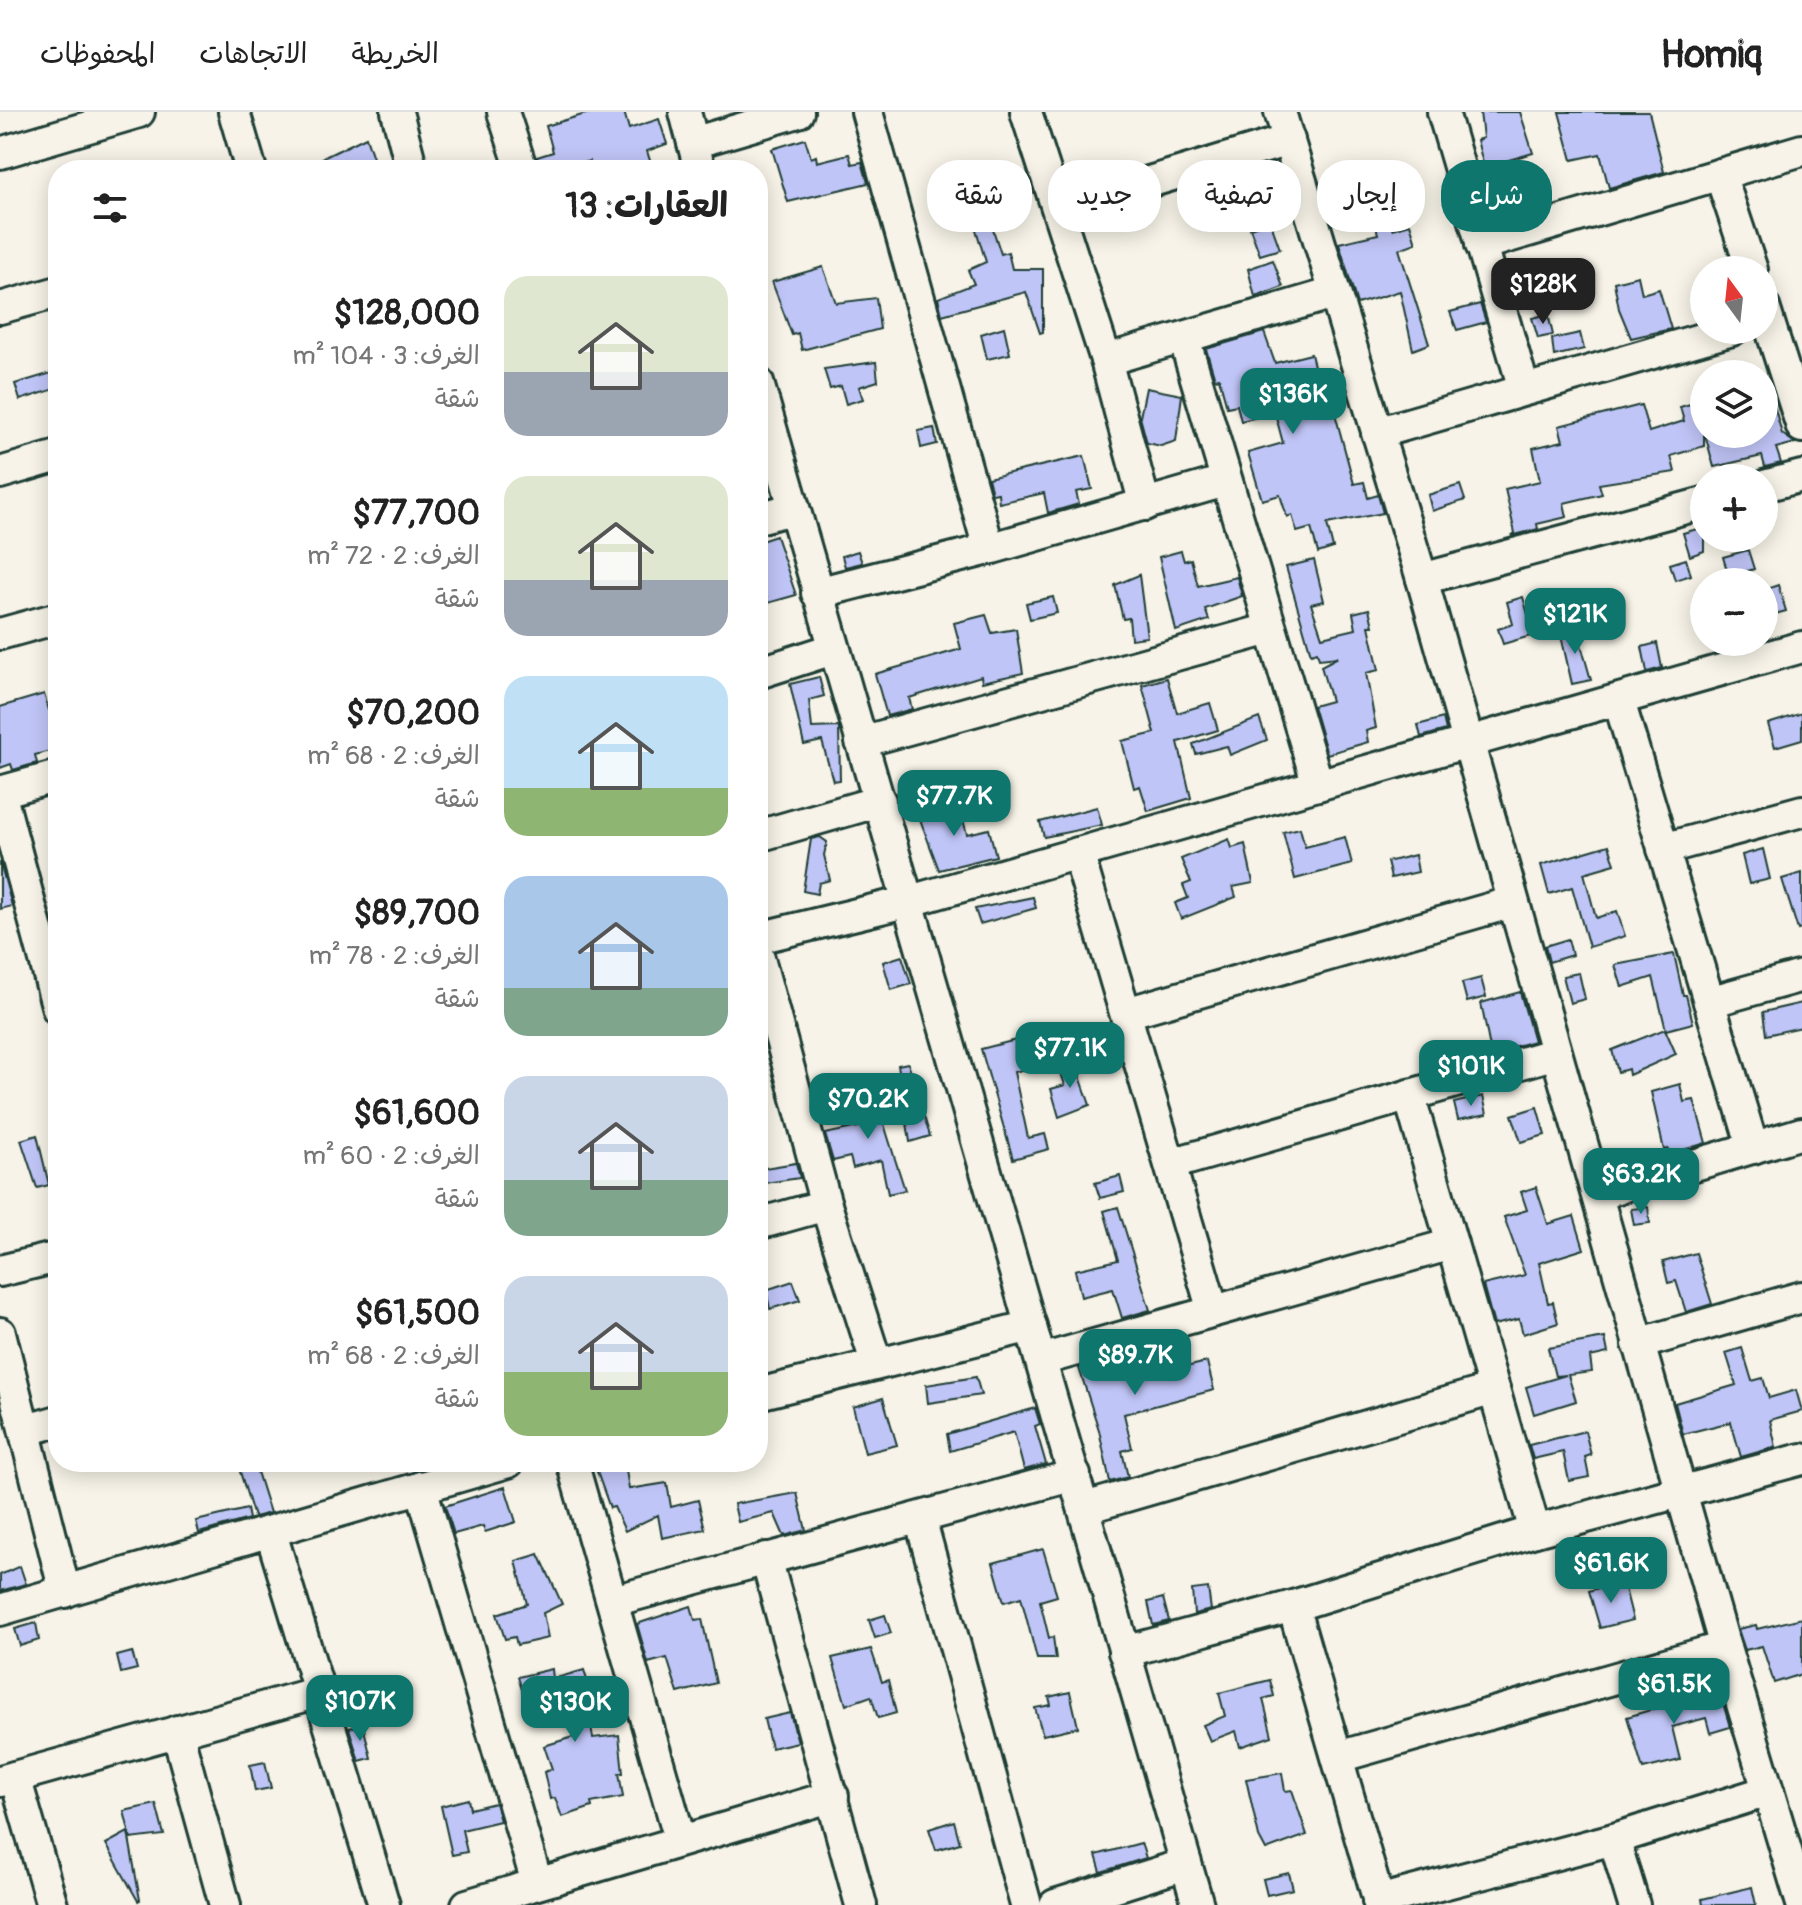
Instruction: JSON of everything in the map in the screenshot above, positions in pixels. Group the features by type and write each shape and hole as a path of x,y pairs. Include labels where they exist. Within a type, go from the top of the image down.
{"street":[{"path":"0,153 139,112"},
{"path":"234,112 248,160"},
{"path":"397,112 409,160"},
{"path":"503,112 519,160"},
{"path":"685,112 696,156 798,112"},
{"path":"867,112 989,549"},
{"path":"1026,112 1048,177"},
{"path":"1443,112 1524,389"},
{"path":"1161,171 1284,126 1422,579 1638,1344 1802,1904"},
{"path":"1481,245 1802,150"},
{"path":"1720,174 1747,256"},
{"path":"1066,232 1106,360 1145,505"},
{"path":"1106,360 1334,293"},
{"path":"0,308 48,295"},
{"path":"1184,338 1318,785"},
{"path":"1377,433 1690,342"},
{"path":"1774,344 1802,427"},
{"path":"768,420 833,649 910,901 1198,1905"},
{"path":"0,473 48,459"},
{"path":"1778,482 1802,476"},
{"path":"817,593 989,549 1225,481"},
{"path":"1422,579 1690,507"},
{"path":"768,515 792,509"},
{"path":"0,634 48,621"},
{"path":"861,742 1270,629"},
{"path":"768,936 910,901 1802,647"},
{"path":"768,670 833,649"},
{"path":"1619,701 1753,1148"},
{"path":"48,779 0,792 48,938"},
{"path":"768,833 880,801"},
{"path":"1663,849 1802,811"},
{"path":"1078,853 1213,1311"},
{"path":"1126,1013 1513,902"},
{"path":"1709,1002 1802,976"},
{"path":"768,992 826,1205 876,1362"},
{"path":"1171,1164 1556,1053"},
{"path":"1409,1095 1535,1531"},
{"path":"1597,1194 1802,1133"},
{"path":"768,1221 826,1205"},
{"path":"1041,1360 1452,1244"},
{"path":"0,1271 48,1259"},
{"path":"1638,1344 1802,1297"},
{"path":"768,1391 876,1362 1031,1326"},
{"path":"0,1333 27,1430 65,1592"},
{"path":"1085,1508 1494,1389"},
{"path":"27,1430 48,1424"},
{"path":"1124,1652 1293,1606 1535,1531 1802,1459"},
{"path":"0,1610 421,1487 447,1472"},
{"path":"575,1472 680,1839"},
{"path":"613,1601 1075,1475"},
{"path":"421,1487 537,1883"},
{"path":"920,1518 1026,1905"},
{"path":"271,1533 384,1905"},
{"path":"766,1558 861,1905"},
{"path":"1293,1606 1379,1903 1614,1839 1768,1791"},
{"path":"1338,1757 1725,1647"},
{"path":"52,1905 8,1779 319,1692"},
{"path":"177,1731 225,1905"},
{"path":"467,1905 680,1839 833,1796"},
{"path":"1614,1839 1634,1905"},
{"path":"1055,1905 1186,1864"}],"building":[{"path":"592,112 624,112 629,129 659,119 667,144 647,151 650,160 538,160 537,157 553,152 546,126"},
{"path":"1480,112 1520,112 1533,153 1508,160 1482,160 1477,140 1483,138"},
{"path":"1559,112 1649,112 1664,172 1609,188 1600,154 1572,160"},
{"path":"366,137 374,160 319,160"},
{"path":"805,139 811,158 816,156 817,162 849,154 852,164 862,162 868,183 788,202 772,149"},
{"path":"977,232 994,232 1001,254 1008,252 1012,269 1043,269 1043,332 1040,333 1026,292 942,315 938,298 974,284 968,270 986,262"},
{"path":"1251,232 1274,232 1280,249 1260,255"},
{"path":"1413,232 1416,243 1399,249 1429,344 1413,350 1400,291 1357,304 1339,243 1378,234"},
{"path":"1273,260 1283,287 1255,297 1248,269"},
{"path":"823,267 836,303 876,298 880,329 802,350 798,333 792,335 772,282"},
{"path":"1638,276 1642,294 1659,289 1671,329 1631,338 1619,309 1614,282"},
{"path":"1480,304 1486,322 1457,330 1450,312"},
{"path":"1548,314 1553,335 1538,338 1532,318"},
{"path":"1004,327 1010,354 987,359 981,334"},
{"path":"1264,332 1275,363 1311,354 1319,386 1327,384 1354,484 1364,482 1368,498 1378,495 1383,513 1327,524 1333,548 1318,553 1311,528 1297,532 1292,515 1287,517 1280,495 1262,500 1248,453 1283,443 1275,413 1241,421 1237,405 1227,407 1206,349"},
{"path":"1580,333 1584,349 1554,356 1552,339"},
{"path":"876,362 878,381 859,387 863,399 846,404 841,386 830,389 824,369"},
{"path":"48,374 48,391 20,400 15,384"},
{"path":"1146,388 1182,395 1176,441 1161,446 1147,443 1140,417"},
{"path":"1690,404 1690,448 1697,448 1671,456 1675,472 1599,484 1602,494 1564,503 1567,517 1537,524 1538,529 1511,536 1515,533 1505,489 1540,481 1533,448 1563,441 1559,426 1641,405 1649,432 1684,421 1680,407"},
{"path":"1778,420 1782,434 1795,443 1778,447"},
{"path":"934,428 937,444 921,448 918,431"},
{"path":"1709,448 1776,448 1781,463 1764,464 1762,456 1713,464"},
{"path":"1084,456 1092,489 1076,492 1079,504 1048,513 1044,493 999,503 998,493 992,494 988,478"},
{"path":"1460,485 1465,500 1432,511 1428,495"},
{"path":"1690,531 1690,552 1701,552 1690,556 1683,533"},
{"path":"776,536 796,595 768,603 768,539"},
{"path":"858,551 862,563 845,567 842,556"},
{"path":"1181,551 1184,561 1191,559 1198,586 1237,577 1242,596 1205,609 1209,620 1176,631 1159,557"},
{"path":"1749,552 1754,568 1726,568 1723,557"},
{"path":"1686,559 1690,575 1675,580 1670,564"},
{"path":"1314,560 1324,601 1311,604 1322,637 1356,629 1353,613 1369,609 1373,626 1369,626 1379,670 1366,673 1376,728 1366,731 1368,742 1327,754 1313,706 1331,701 1321,666 1338,657 1319,659 1317,652 1311,654 1286,567"},
{"path":"1139,575 1147,637 1131,639 1129,618 1123,619 1115,585"},
{"path":"1778,585 1786,611 1778,613"},
{"path":"1053,597 1057,613 1030,619 1026,603"},
{"path":"1523,597 1534,635 1503,644 1498,629 1513,624 1507,602"},
{"path":"986,615 992,633 1016,629 1023,673 982,682 981,676 909,698 912,709 887,716 875,674 961,649 954,623"},
{"path":"1576,627 1591,680 1572,684 1560,631"},
{"path":"1657,643 1662,668 1647,672 1642,647"},
{"path":"819,677 824,696 809,700 812,728 839,727 840,780 833,781 822,741 804,745 790,684"},
{"path":"1167,678 1177,713 1210,703 1218,730 1178,742 1191,798 1148,811 1140,786 1134,788 1122,741 1155,733 1142,685"},
{"path":"44,694 48,707 48,752 35,755 37,763 13,770 11,764 0,768 0,707"},
{"path":"1802,713 1802,739 1775,747 1768,724"},
{"path":"1259,718 1267,740 1230,755 1227,746 1196,754 1193,744"},
{"path":"1443,718 1446,730 1421,737 1418,725"},
{"path":"958,802 967,834 989,829 996,856 939,870 918,814"},
{"path":"1097,807 1102,825 1044,837 1040,822"},
{"path":"1300,828 1305,847 1345,837 1352,864 1295,879 1283,832"},
{"path":"820,837 827,842 824,855 830,880 819,883 817,894 803,891 811,839"},
{"path":"1229,839 1232,848 1245,844 1253,883 1233,887 1236,897 1181,919 1175,903 1188,898 1183,885 1191,882 1181,859"},
{"path":"1609,845 1615,864 1584,873 1596,918 1617,911 1625,936 1589,947 1572,887 1549,894 1541,865"},
{"path":"1763,849 1770,879 1749,884 1742,855"},
{"path":"1415,855 1418,872 1391,878 1387,862"},
{"path":"0,862 12,906 0,909"},
{"path":"1802,873 1802,929 1798,930 1782,879"},
{"path":"1033,897 1036,908 980,924 975,909"},
{"path":"1568,939 1572,955 1549,962 1545,946"},
{"path":"1674,954 1693,1023 1666,1030 1653,977 1622,987 1615,965"},
{"path":"902,956 911,984 891,990 883,962"},
{"path":"1579,973 1585,999 1570,1003 1563,976"},
{"path":"1481,978 1486,997 1467,1002 1462,983"},
{"path":"1520,992 1534,1041 1491,1053 1481,1003"},
{"path":"1802,1003 1802,1027 1766,1035 1763,1012"},
{"path":"1665,1029 1676,1054 1629,1075 1628,1069 1618,1072 1612,1050"},
{"path":"1016,1040 1023,1070 1014,1072 1028,1138 1045,1134 1049,1149 1013,1159 981,1049"},
{"path":"1074,1059 1090,1105 1059,1117 1051,1089 1065,1085 1058,1064"},
{"path":"908,1063 930,1136 910,1142 898,1065"},
{"path":"869,1076 905,1190 888,1194 881,1160 853,1168 850,1157 833,1161 825,1134 868,1125 857,1079"},
{"path":"1680,1084 1684,1102 1694,1100 1706,1143 1670,1154 1668,1149 1664,1150 1651,1092"},
{"path":"1483,1096 1487,1114 1458,1120 1454,1103"},
{"path":"1537,1107 1545,1135 1521,1142 1512,1115"},
{"path":"37,1135 48,1185 37,1188 21,1140"},
{"path":"796,1163 800,1178 768,1183 768,1167"},
{"path":"1120,1176 1124,1192 1100,1198 1095,1183"},
{"path":"1536,1187 1548,1224 1574,1216 1584,1249 1539,1263 1548,1303 1553,1302 1558,1323 1523,1334 1519,1319 1494,1325 1483,1285 1525,1275 1504,1217 1527,1210 1521,1192"},
{"path":"1118,1207 1150,1310 1122,1318 1113,1289 1081,1297 1075,1270 1118,1260 1104,1211"},
{"path":"1648,1207 1650,1223 1634,1225 1631,1209"},
{"path":"1696,1253 1712,1304 1686,1312 1676,1281 1668,1283 1663,1262"},
{"path":"793,1281 800,1300 770,1309 768,1289"},
{"path":"1605,1338 1608,1353 1590,1357 1592,1372 1568,1375 1576,1401 1534,1414 1526,1387 1566,1375 1555,1376 1548,1348"},
{"path":"1742,1348 1752,1381 1763,1378 1769,1398 1796,1390 1802,1411 1770,1420 1776,1447 1741,1457 1731,1422 1683,1434 1675,1403 1736,1385 1726,1353"},
{"path":"1142,1350 1147,1366 1166,1362 1169,1371 1207,1362 1214,1390 1124,1414 1132,1448 1122,1451 1128,1477 1110,1482 1099,1430 1079,1368"},
{"path":"976,1377 981,1395 928,1403 926,1385"},
{"path":"883,1398 897,1445 865,1453 853,1407"},
{"path":"1035,1408 1040,1424 1035,1426 1046,1464 1024,1470 1014,1432 950,1451 947,1434"},
{"path":"1585,1431 1591,1455 1585,1457 1589,1477 1569,1481 1563,1452 1533,1459 1529,1445"},
{"path":"240,1472 257,1472 270,1513 254,1517"},
{"path":"597,1472 626,1472 629,1489 667,1483 671,1507 698,1500 705,1529 662,1538 658,1515 625,1531 614,1507 610,1508"},
{"path":"505,1487 516,1522 485,1532 483,1526 454,1534 445,1506"},
{"path":"797,1493 806,1530 784,1536 774,1513 738,1522 734,1504"},
{"path":"247,1509 249,1519 199,1533 196,1521"},
{"path":"1043,1549 1057,1596 1040,1601 1049,1638 1053,1637 1056,1659 1037,1659 1021,1597 1004,1602 993,1563"},
{"path":"539,1554 562,1604 543,1613 548,1638 517,1645 515,1637 505,1639 497,1614 527,1604 516,1561"},
{"path":"20,1566 26,1584 0,1591 0,1575"},
{"path":"1623,1580 1633,1620 1600,1628 1589,1591"},
{"path":"1208,1588 1211,1610 1194,1614 1192,1590"},
{"path":"1163,1598 1169,1621 1153,1625 1148,1602"},
{"path":"691,1606 695,1620 702,1619 716,1683 678,1693 667,1658 648,1663 637,1624"},
{"path":"885,1615 891,1633 875,1638 869,1620"},
{"path":"1802,1618 1802,1674 1774,1683 1762,1646 1745,1650 1738,1629 1756,1625 1757,1629"},
{"path":"36,1623 39,1640 20,1646 15,1629"},
{"path":"871,1649 882,1682 888,1680 896,1713 878,1718 871,1696 846,1705 832,1658"},
{"path":"132,1652 137,1669 121,1673 117,1656"},
{"path":"552,1669 553,1679 584,1670 595,1707 588,1709 593,1738 619,1735 623,1773 619,1773 623,1797 591,1803 592,1807 562,1817 555,1798 550,1799 544,1772 552,1769 544,1746 576,1736 566,1705 530,1716 518,1677"},
{"path":"1714,1673 1730,1727 1710,1733 1706,1718 1672,1727 1680,1760 1643,1769 1627,1717 1677,1702 1679,1708 1713,1699 1706,1675"},
{"path":"1270,1680 1274,1696 1263,1699 1272,1736 1240,1747 1236,1731 1210,1741 1203,1725 1225,1716 1219,1693"},
{"path":"1070,1692 1078,1727 1043,1735 1035,1708 1051,1705 1049,1697"},
{"path":"790,1713 798,1742 771,1748 764,1719"},
{"path":"363,1725 371,1758 359,1761 349,1728"},
{"path":"265,1762 271,1788 255,1791 250,1765"},
{"path":"1282,1773 1285,1791 1292,1790 1307,1835 1266,1850 1259,1837 1246,1779"},
{"path":"468,1799 470,1809 495,1803 500,1821 462,1830 467,1852 452,1855 441,1806"},
{"path":"156,1804 164,1835 131,1839 124,1811"},
{"path":"954,1821 960,1843 936,1850 929,1829"},
{"path":"128,1832 140,1900 138,1901 106,1844"},
{"path":"1141,1843 1146,1858 1101,1872 1096,1855"},
{"path":"1289,1873 1293,1889 1267,1895 1263,1879"},
{"path":"1752,1887 1756,1905 1703,1905 1702,1899"}]}
